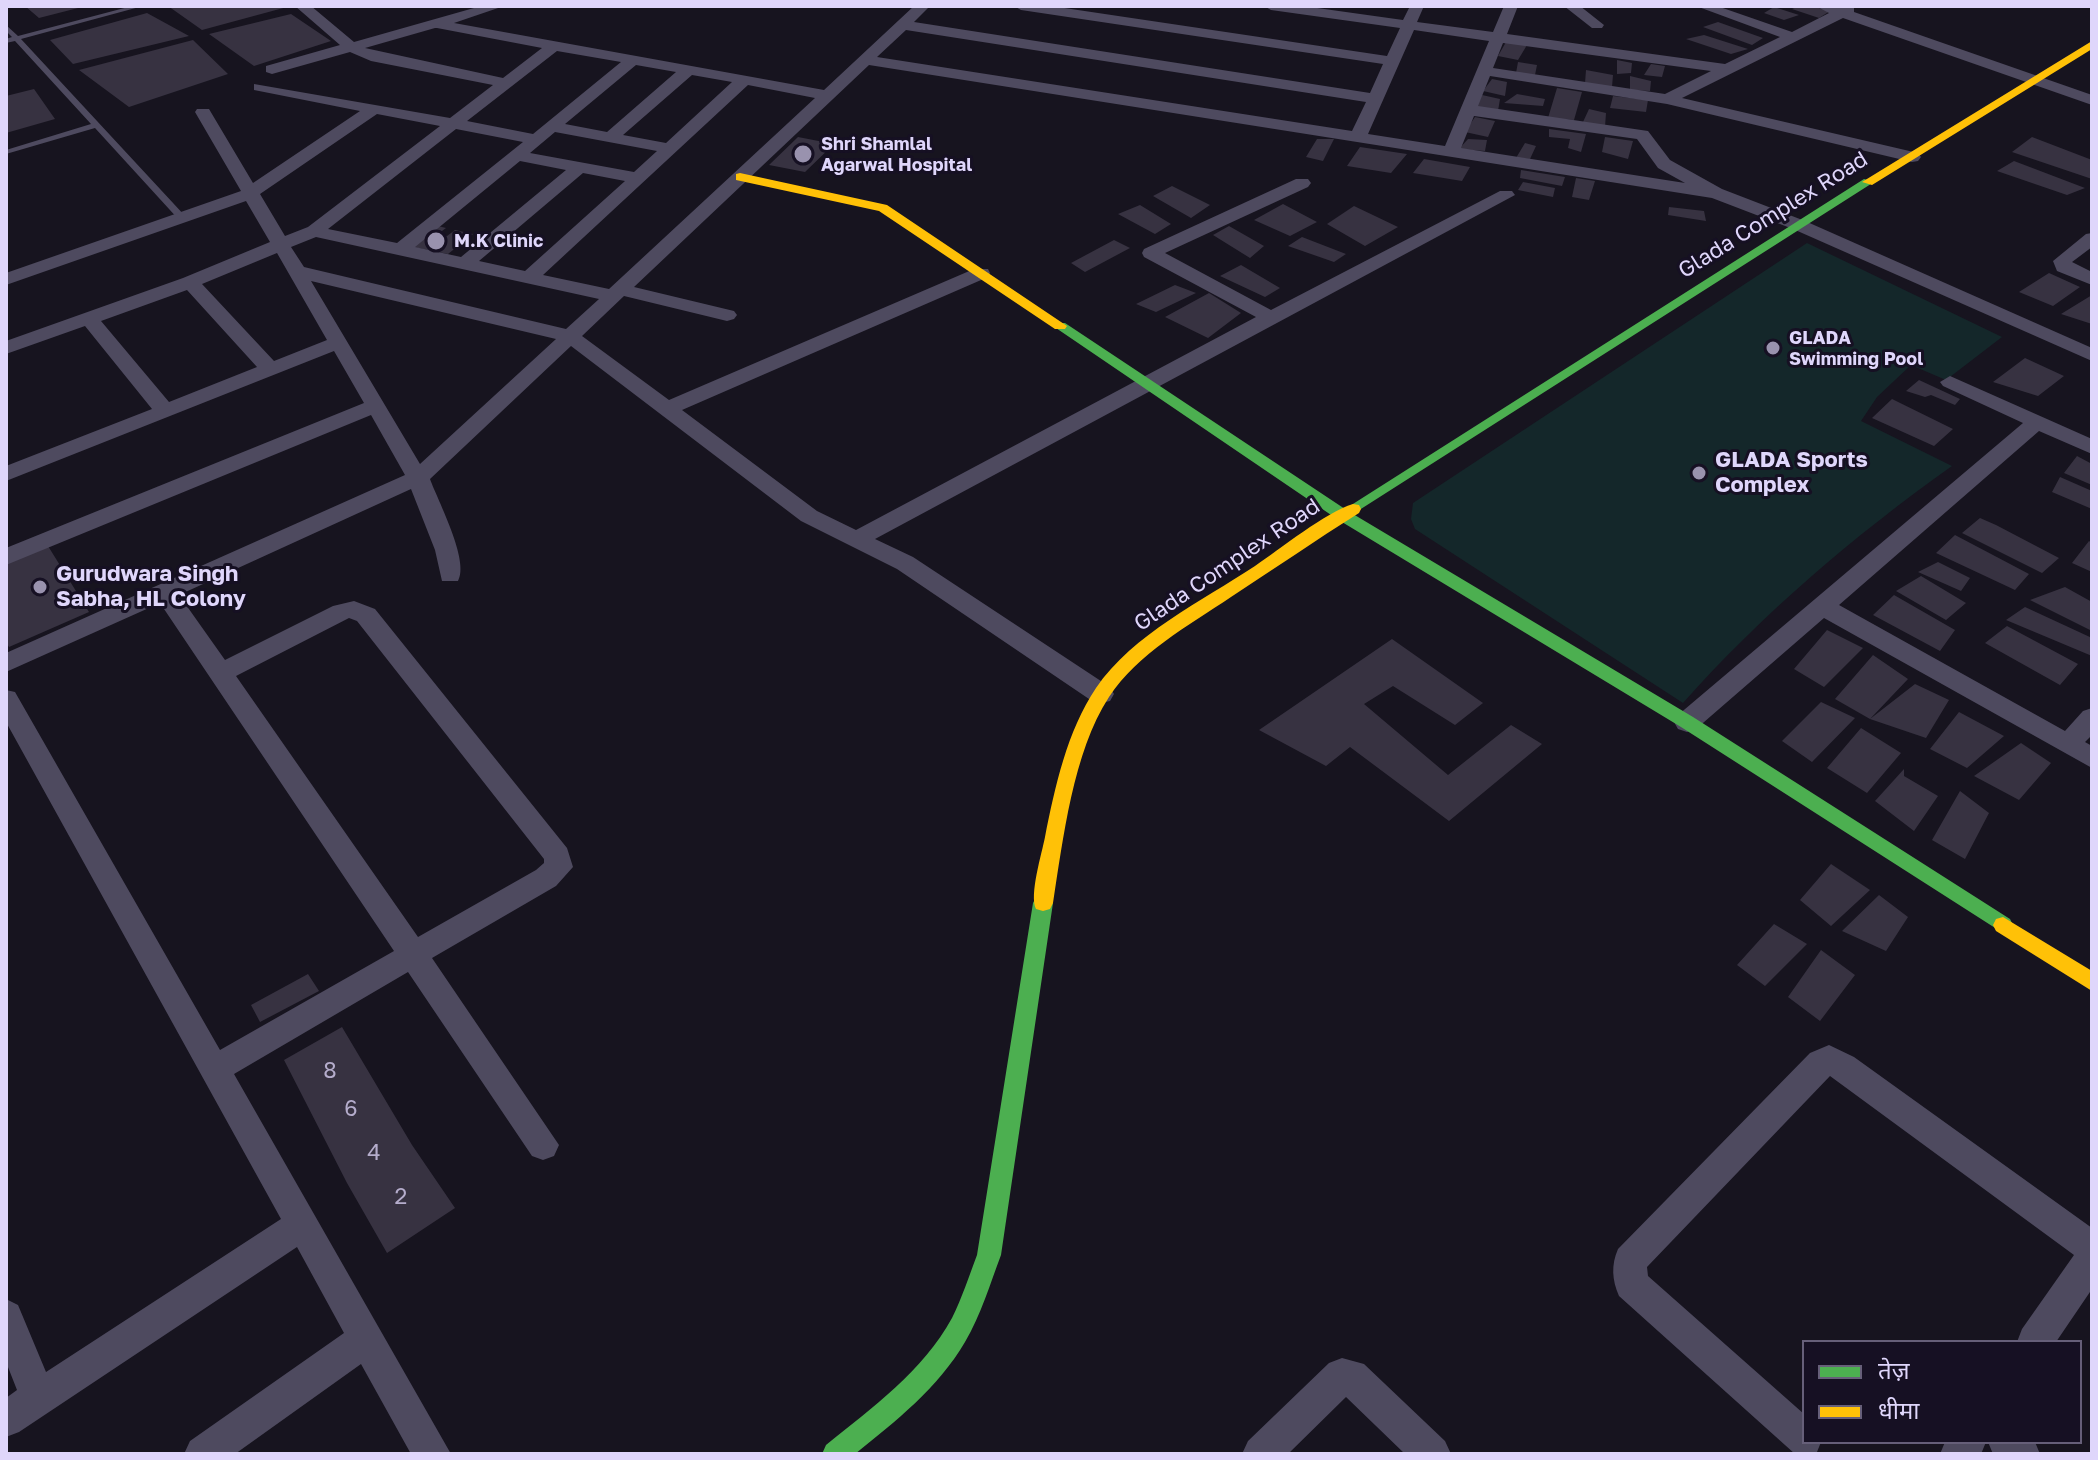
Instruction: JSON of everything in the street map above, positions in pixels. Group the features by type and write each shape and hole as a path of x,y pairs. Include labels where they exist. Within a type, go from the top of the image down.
{"street":[{"path":"302,6 351,47 371,56 506,83"},
{"path":"272,69 497,6"},
{"path":"6,663 418,478 923,6"},
{"path":"1021,6 1392,61"},
{"path":"1271,6 1327,10 1408,25 1727,69"},
{"path":"1358,137 1417,6"},
{"path":"1451,151 1511,6"},
{"path":"1571,6 1597,25"},
{"path":"1703,6 1793,37"},
{"path":"1823,6 1849,9 2092,100"},
{"path":"1667,99 1849,9"},
{"path":"437,24 827,95"},
{"path":"903,25 1375,99"},
{"name":"Glada Complex Road","path":"835,1454 919,1382 950,1344 976,1292 989,1255 1046,882 1073,766 1101,694 1124,667 1162,636 1343,515 1799,225 2092,44"},
{"path":"6,348 190,282 314,231 555,45"},
{"path":"400,250 633,60"},
{"path":"865,60 1716,193"},
{"path":"611,137 688,70"},
{"path":"1485,71 1667,99 1912,157"},
{"path":"529,278 744,80"},
{"path":"260,87 535,139"},
{"path":"6,279 249,194 374,109"},
{"path":"1469,110 1642,135 1664,164 1716,193 1799,225 2092,355"},
{"path":"203,112 418,478 447,550 450,575"},
{"path":"552,126 670,149"},
{"path":"516,155 638,178"},
{"path":"465,264 580,167"},
{"path":"740,177 883,208 1343,515 1687,722 2092,982"},
{"path":"1270,317 1151,253 1302,183"},
{"path":"857,539 1145,383 1506,195"},
{"path":"314,231 529,278 727,315"},
{"path":"2092,238 2062,261 2064,267 2092,279"},
{"path":"295,271 570,336 809,516 905,563 1101,694"},
{"path":"667,409 981,273"},
{"path":"190,282 270,369"},
{"path":"89,319 165,411"},
{"path":"6,474 337,343"},
{"path":"1950,382 2092,447"},
{"path":"6,557 375,406"},
{"path":"1687,722 2037,422"},
{"path":"165,592 543,1145"},
{"path":"1822,606 2092,758"},
{"path":"215,1069 546,878 559,867 557,856 366,615 354,609 342,612 220,673"},
{"path":"6,699 16,739 215,1069 432,1454"},
{"path":"2068,744 2092,718"},
{"path":"1802,1436 1631,1284 1630,1261 1821,1063 1829,1059 1843,1067 2092,1248"},
{"path":"6,1419 303,1224"},
{"path":"2036,1340 2092,1259"},
{"path":"6,1317 38,1398"},
{"path":"203,1454 367,1338"},
{"path":"1261,1454 1342,1376 1351,1377 1432,1454"}],"lane":[{"path":"6,41 140,6"},
{"path":"6,27 183,219"},
{"path":"6,152 96,125"}],"green space":[{"name":"GLADA Sports Complex","path":"1807,243 2002,337 1946,380 1911,365 1877,397 1861,421 1952,466 1811,577 1745,638 1683,703 1415,529 1411,519 1413,503"}],"building":[{"path":"25,6 82,6 82,7 39,18"},
{"path":"168,6 287,6 287,7 202,30"},
{"path":"1799,6 1830,11 1819,18 1792,9"},
{"path":"1774,7 1799,15 1784,20 1764,13"},
{"path":"147,13 189,36 73,64 50,40"},
{"path":"291,14 331,41 254,66 209,34"},
{"path":"1718,22 1763,38 1752,45 1703,27"},
{"path":"1704,35 1748,49 1731,54 1686,39"},
{"path":"193,40 228,74 129,107 79,70"},
{"path":"1506,42 1527,45 1518,60 1498,56"},
{"path":"1617,60 1632,63 1631,73 1617,74"},
{"path":"1518,62 1537,65 1535,75 1516,73"},
{"path":"1651,64 1665,66 1662,77 1644,75"},
{"path":"1586,70 1613,75 1612,87 1585,83"},
{"path":"1630,76 1651,81 1650,91 1630,90"},
{"path":"1492,79 1507,82 1505,96 1483,91"},
{"path":"1557,88 1582,92 1574,120 1548,118"},
{"path":"34,89 55,119 6,133 6,96"},
{"path":"1517,94 1545,99 1543,106 1504,103"},
{"path":"1482,95 1500,99 1498,111 1476,108"},
{"path":"1613,96 1648,100 1646,112 1610,108"},
{"path":"1589,109 1606,113 1605,127 1583,122"},
{"path":"1475,117 1495,121 1488,137 1465,132"},
{"path":"1549,129 1586,134 1581,152 1568,148 1570,139 1549,137"},
{"path":"798,137 834,144 805,172 769,165"},
{"path":"1605,137 1633,141 1628,159 1602,152"},
{"path":"2032,137 2092,160 2092,179 2012,152"},
{"path":"1317,139 1334,139 1323,161 1306,157"},
{"path":"1468,139 1487,140 1485,151 1459,149"},
{"path":"1525,143 1536,146 1530,159 1516,158"},
{"path":"1360,147 1407,154 1391,173 1347,166"},
{"path":"1424,159 1470,167 1462,181 1413,173"},
{"path":"2014,161 2085,188 2067,195 1997,171"},
{"path":"1521,170 1565,177 1562,186 1520,178"},
{"path":"1576,178 1595,181 1589,200 1572,197"},
{"path":"1523,182 1555,188 1553,197 1518,190"},
{"path":"1172,186 1210,205 1191,218 1153,196"},
{"path":"1283,204 1317,222 1290,236 1254,220"},
{"path":"1140,205 1171,224 1155,234 1118,214"},
{"path":"1354,206 1398,227 1365,246 1327,224"},
{"path":"1669,207 1704,211 1706,221 1668,215"},
{"path":"438,226 446,228 438,234 447,236 455,230 473,234 448,254 413,247"},
{"path":"1229,226 1264,246 1250,258 1213,235"},
{"path":"1302,237 1346,254 1334,262 1288,246"},
{"path":"1114,240 1130,248 1085,272 1071,263"},
{"path":"1241,265 1280,288 1265,297 1220,276"},
{"path":"2049,273 2080,287 2053,306 2019,292"},
{"path":"1175,285 1196,293 1156,312 1136,304"},
{"path":"1209,293 1241,313 1208,338 1165,317"},
{"path":"2092,295 2092,324 2061,314"},
{"path":"2025,358 2064,376 2038,396 1993,382"},
{"path":"1919,380 1960,399 1955,405 1931,395 1925,397 1906,391"},
{"path":"1892,399 1953,429 1934,446 1872,418"},
{"path":"2077,456 2092,464 2092,485 2064,473"},
{"path":"2060,477 2092,491 2092,509 2052,492"},
{"path":"1980,518 2059,558 2042,573 1962,533"},
{"path":"1955,535 2029,574 2015,590 1936,553"},
{"path":"2089,541 2092,543 2092,572 2072,563"},
{"name":"Gurudwara Singh Sabha, HL Colony","path":"48,546 89,612 9,647 6,642 6,563"},
{"path":"1938,562 1970,578 1961,591 1918,572"},
{"path":"1921,576 1966,603 1946,620 1896,591"},
{"path":"2065,587 2092,602 2092,631 2030,600"},
{"path":"1894,595 1955,630 1940,651 1873,615"},
{"path":"2025,607 2092,638 2092,656 2006,620"},
{"path":"2007,626 2078,664 2060,685 1985,643"},
{"path":"1827,630 1863,648 1824,687 1794,669"},
{"path":"1392,639 1483,703 1455,725 1393,686 1364,704 1448,775 1511,725 1542,744 1449,821 1350,747 1326,766 1259,730"},
{"path":"1873,655 1908,679 1870,719 1835,699"},
{"path":"1915,684 1949,700 1926,738 1870,719"},
{"path":"1821,702 1855,718 1812,762 1782,741"},
{"path":"1959,712 2004,736 1967,768 1930,749"},
{"path":"1861,728 1901,753 1867,793 1827,768"},
{"path":"2021,743 2051,763 2019,800 1974,776"},
{"path":"1904,769 1904,776 1938,796 1914,831 1875,801"},
{"path":"1960,791 1989,813 1965,859 1932,840"},
{"path":"1831,864 1870,890 1831,926 1800,900"},
{"path":"1879,895 1908,917 1886,951 1842,931"},
{"path":"1774,924 1807,944 1765,986 1737,965"},
{"path":"1821,950 1855,975 1820,1021 1788,997"},
{"path":"308,974 319,991 260,1022 251,1005"},
{"path":"342,1027 412,1145 455,1208 387,1253 284,1060"}],"traffic: fast":[{"path":"1353,509 1868,182"},
{"path":"1060,326 1343,515 1687,722 2003,925"},
{"path":"835,1454 900,1400 930,1370 955,1336 978,1286 989,1255 1043,903"}],"traffic: slow":[{"path":"1868,182 2092,44"},
{"path":"740,177 883,208 1060,326"},
{"path":"1043,903 1057,824 1073,763 1092,711 1103,692 1129,662 1160,637 1353,509"},
{"path":"2003,925 2092,982"}],"place":[{"name":"Shri Shamlal Agarwal Hospital","path":"803,154"},
{"name":"M.K Clinic","path":"436,241"},
{"name":"GLADA Swimming Pool","path":"1773,348"},
{"name":"GLADA Sports Complex","path":"1699,473"},
{"name":"Gurudwara Singh Sabha, HL Colony","path":"40,587"}]}
